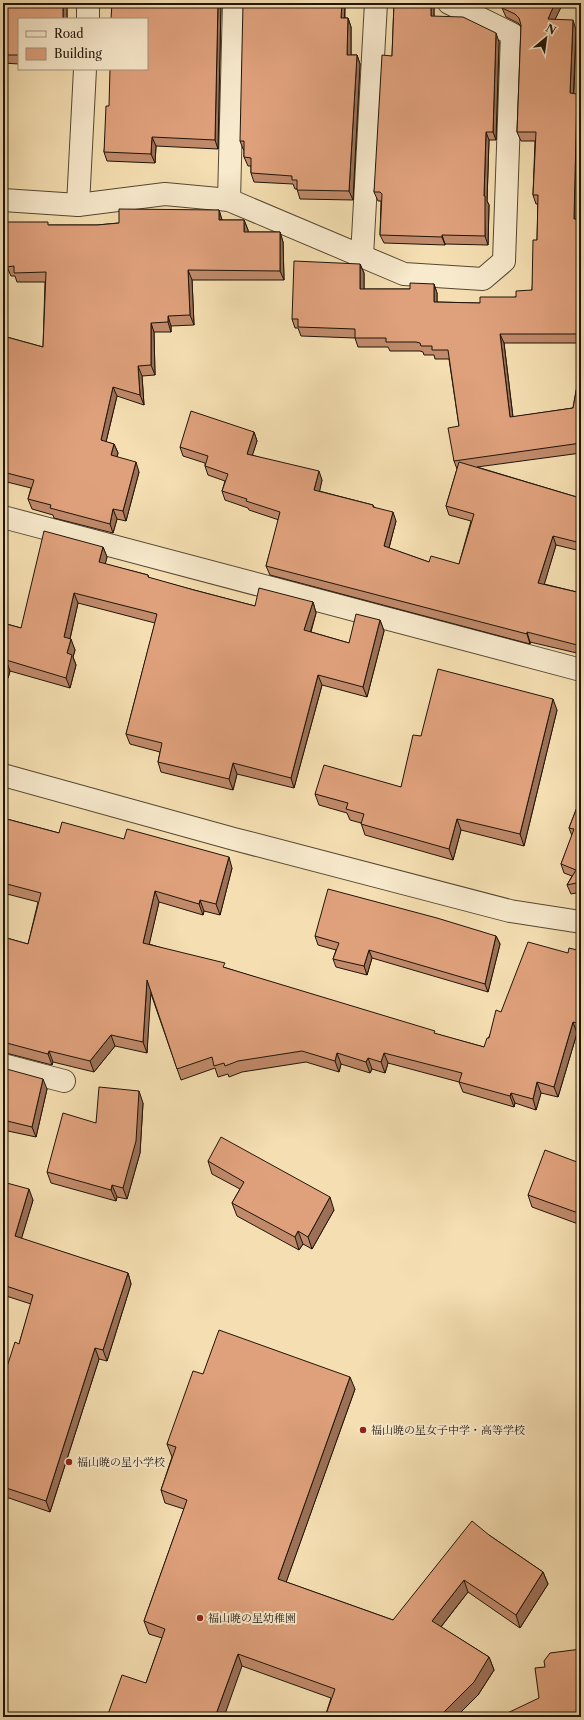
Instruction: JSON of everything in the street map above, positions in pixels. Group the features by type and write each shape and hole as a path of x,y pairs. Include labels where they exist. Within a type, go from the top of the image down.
{"street":[{"path":"88,3 88,18"},
{"path":"229,200 234,3"},
{"path":"362,256 376,3"},
{"path":"3,200 78,205 165,194 229,200 404,274 484,279 504,261 512,34 449,3"},
{"path":"78,205 85,70"},
{"path":"3,518 581,670"},
{"path":"3,775 234,839 510,911 581,922"},
{"path":"3,1065 64,1081"}],"building":[{"path":"3,3 63,3 63,18 18,18 18,55 3,55"},
{"path":"112,3 218,3 215,140 152,137 151,154 104,152 106,106 109,106 110,70 148,70 148,18 111,18"},
{"path":"243,3 342,3 341,18 348,18 347,55 357,55 349,191 297,190 297,180 292,180 292,176 251,173 251,158 244,157 244,141 240,141"},
{"path":"394,3 431,3 431,16 463,17 496,33 493,132 486,132 484,196 485,236 442,235 442,237 380,235 382,194 380,192 374,192 382,55 392,56"},
{"path":"505,3 555,3 548,19 573,20 570,93 577,94 574,219 581,219 581,334 500,334 510,417 573,408 581,364 581,443 454,461 448,428 459,426 448,350 432,350 432,346 421,346 420,343 416,342 386,342 386,338 355,338 355,329 298,327 298,319 292,319 294,261 360,264 360,289 410,289 410,283 434,284 434,302 480,303 480,297 516,297 516,291 532,290 533,240 537,240 538,195 533,195 536,132 517,132 521,25 519,18 515,14 502,8"},
{"path":"119,209 219,210 219,220 244,220 244,232 280,232 280,271 188,270 190,315 168,316 168,322 151,323 151,365 138,366 140,395 113,387 101,440 114,444 111,455 136,462 123,511 113,509 110,524 50,508 51,505 28,499 34,480 3,472 3,336 43,347 46,272 14,273 14,266 7,267 7,222 48,222 48,225 97,225 119,223"},
{"path":"191,411 254,432 247,454 319,471 314,490 373,505 373,507 393,512 384,546 429,562 431,556 459,564 474,514 446,506 459,462 580,498 581,496 581,543 553,536 538,583 581,593 581,646 527,632 527,634 266,566 280,512 246,501 247,499 222,491 228,474 205,466 208,456 180,447"},
{"path":"44,531 103,547 99,562 148,575 148,577 194,590 255,606 259,588 313,602 304,630 349,643 356,614 380,620 363,687 318,675 291,778 233,763 229,779 158,762 162,743 126,734 157,614 74,593 64,637 71,639 67,653 72,655 66,678 6,660 5,668 3,667 3,623 21,628"},
{"path":"438,669 553,699 520,834 457,819 449,849 361,824 364,814 346,809 348,803 315,794 324,765 401,787 413,735 421,736"},
{"path":"581,797 581,882 567,885 576,870 561,864 574,829 569,828"},
{"path":"3,818 59,833 62,822 124,839 127,829 229,857 216,904 200,900 199,904 155,891 143,943 225,963 223,967 435,1031 434,1033 484,1047 487,1038 489,1038 496,1010 501,1012 528,942 568,953 569,948 581,951 581,1024 573,1022 554,1087 537,1082 533,1099 511,1093 510,1096 459,1082 462,1073 384,1053 381,1062 368,1058 366,1062 337,1053 335,1061 302,1051 238,1061 225,1066 224,1063 214,1066 212,1057 177,1069 147,980 143,1042 111,1035 90,1061 49,1051 48,1054 3,1042 3,937 28,944 41,893 3,883"},
{"path":"328,889 437,918 496,936 485,984 369,950 364,966 333,959 339,943 315,936"},
{"path":"3,1068 43,1079 32,1127 3,1120"},
{"path":"99,1087 139,1091 136,1141 123,1188 112,1185 111,1190 47,1172 63,1113 96,1123"},
{"path":"221,1137 330,1197 308,1237 298,1231 295,1237 232,1203 244,1182 208,1161"},
{"path":"545,1150 577,1162 581,1150 581,1214 528,1195"},
{"path":"3,1182 29,1189 15,1236 128,1273 103,1350 95,1348 46,1501 3,1487 3,1379 15,1342 19,1344 33,1295 3,1285"},
{"path":"219,1330 350,1377 278,1579 393,1620 472,1521 489,1535 543,1572 516,1615 464,1580 432,1621 489,1657 474,1682 439,1717 412,1717 407,1712 405,1717 325,1717 335,1689 238,1654 215,1717 107,1717 122,1675 146,1683 165,1629 144,1621 187,1500 161,1490 176,1447 167,1444 193,1371 203,1374"},
{"path":"581,1649 581,1717 499,1717 539,1698 535,1668 545,1667 544,1661 550,1653"}],"place":[{"name":"福山暁の星女子中学・高等学校","path":"363,1430"},
{"name":"福山暁の星小学校","path":"69,1462"},
{"name":"福山暁の星幼稚園","path":"200,1618"}]}
